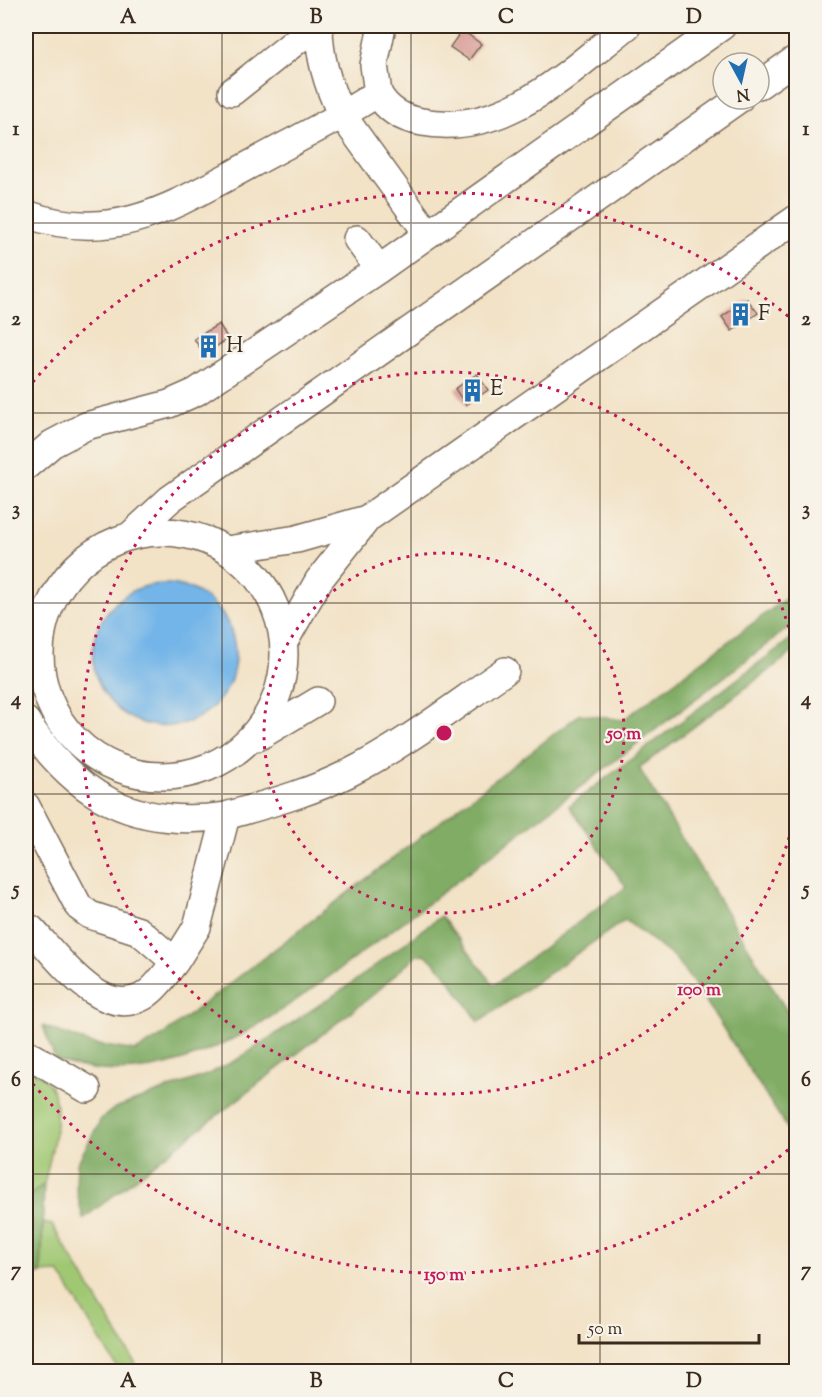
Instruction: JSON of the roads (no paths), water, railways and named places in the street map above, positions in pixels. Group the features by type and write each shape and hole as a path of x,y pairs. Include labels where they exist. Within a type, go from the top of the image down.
{"street":[{"path":"232,93 315,26"},
{"path":"319,26 326,76 342,115 428,234"},
{"path":"382,26 374,65 378,93 388,108 416,121 453,124 489,120 524,104 627,26"},
{"path":"26,466 52,444 86,426 169,404 196,392 379,269 722,26"},
{"path":"771,77 796,59"},
{"path":"26,214 56,222 105,225 156,213 342,115 378,93"},
{"path":"318,701 222,761 194,773 174,776 134,773 114,767 80,746 55,714 47,696 40,656 41,636 53,598 78,566 93,553 130,536 179,492 722,111"},
{"path":"285,640 319,580 368,518 796,219"},
{"path":"357,239 379,269"},
{"path":"227,550 307,537 368,518"},
{"path":"130,536 170,532 190,535 227,550 249,567 266,589 281,622 285,640 285,659 278,696 270,714 246,744"},
{"path":"26,721 68,775 107,801 134,813 161,818 199,820 226,816 311,789 348,773 383,753 505,671"},
{"path":"26,806 79,907 90,915 139,931 175,962"},
{"path":"31,929 81,981 98,994 113,1001 128,1002 147,994 175,962 198,927 226,816"},
{"path":"26,1053 87,1089"}],"water":[{"path":"164,584 191,590 214,605 229,628 235,655 229,682 214,705 191,720 164,726 137,720 114,705 99,682 93,655 99,628 114,605 137,590"}],"place":[{"name":"F","path":"740,315"},
{"name":"H","path":"208,347"},
{"name":"E","path":"472,390"}]}
